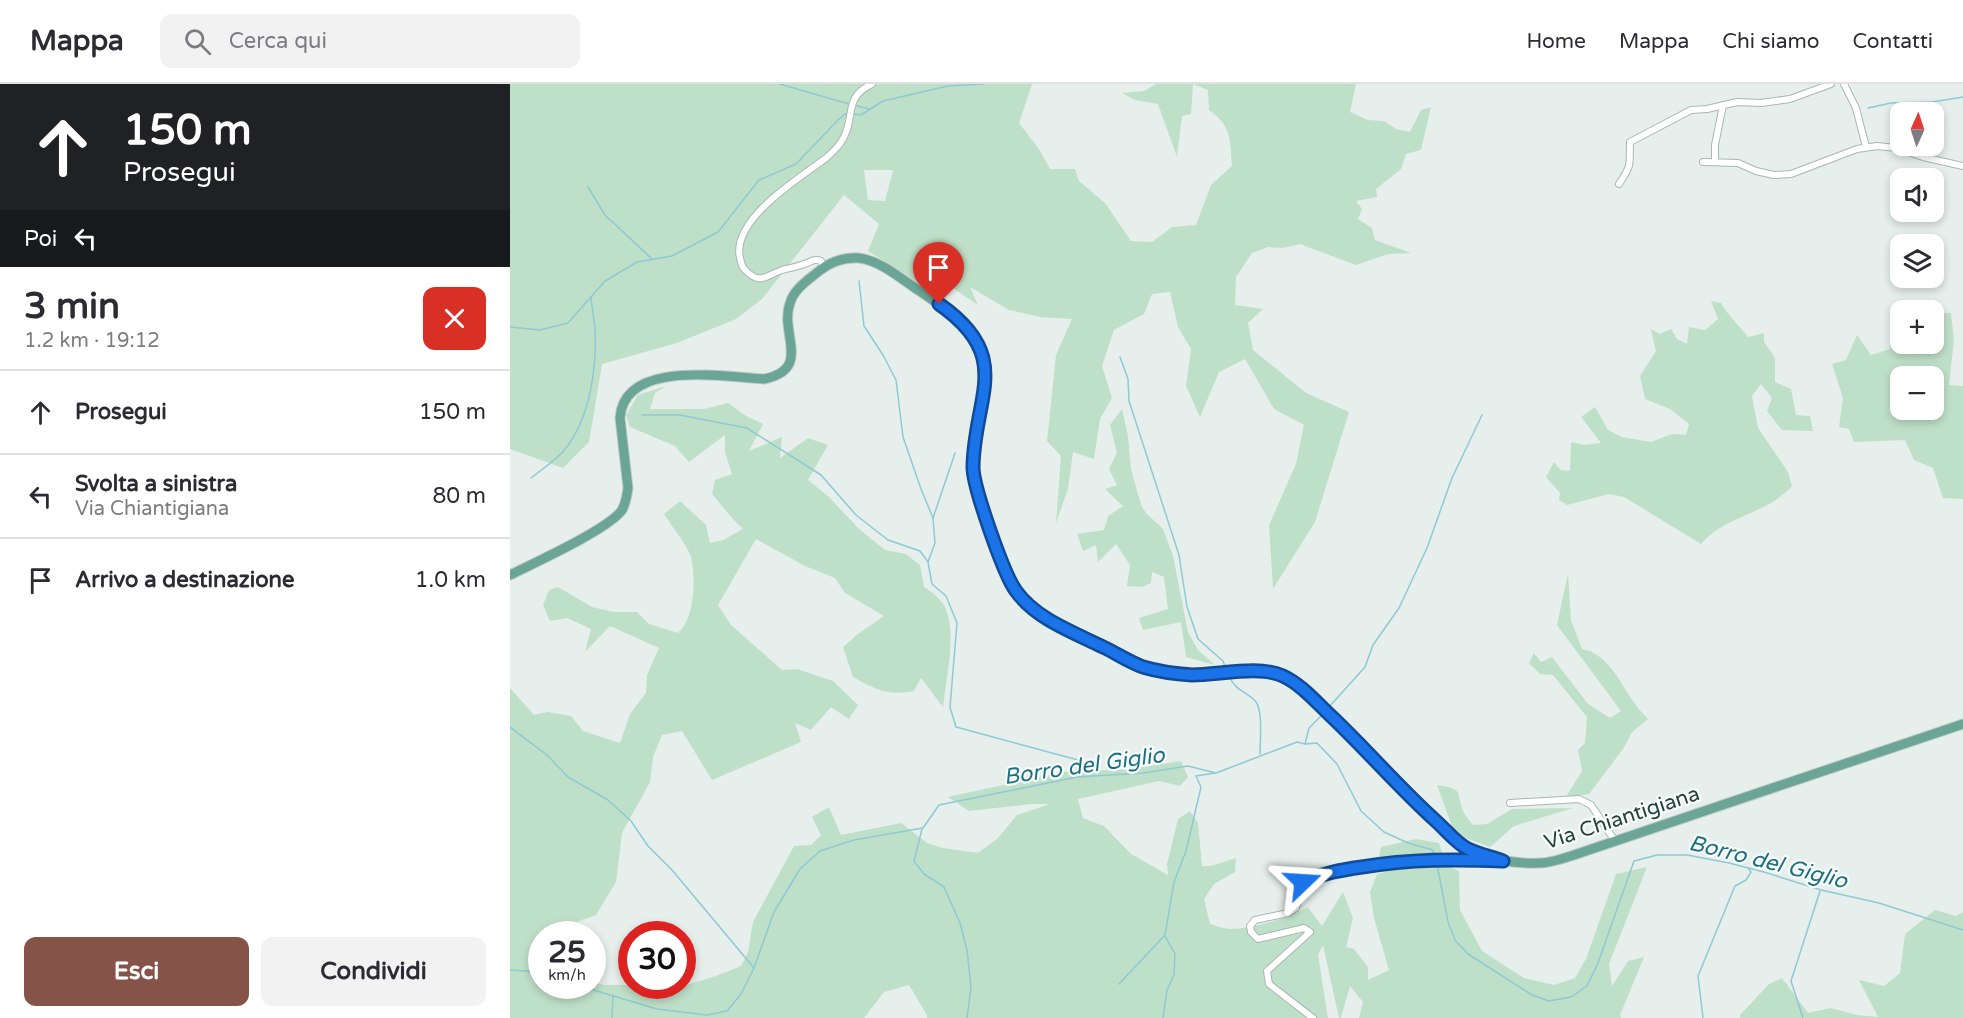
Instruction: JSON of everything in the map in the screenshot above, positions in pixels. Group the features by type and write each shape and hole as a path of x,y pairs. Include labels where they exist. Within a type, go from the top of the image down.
{"main road":[{"name":"Via Chiantigiana","path":"510,575 589,534 622,510 627,499 628,488 620,418 621,407 637,387 664,376 764,379 776,376 786,370 792,354 788,324 791,300 799,288 824,267 843,259 858,258 884,266 957,317 974,336 985,371 985,390 973,470 978,495 1007,574 1014,590 1027,604 1047,618 1141,666 1169,673 1263,672 1280,675 1297,684 1336,720 1429,815 1467,849 1503,861 1543,863 1615,842 1963,724"}],"street":[{"path":"824,267 821,261 813,260 770,277 761,279 753,277 742,268 739,254 741,242 746,229 760,209 840,144 847,128 851,103 862,88 872,84"},
{"path":"1619,184 1629,169 1630,142 1691,110 1737,102 1761,103 1790,99 1831,84"},
{"path":"1844,84 1856,108 1866,147"},
{"path":"1715,162 1715,145 1723,105"},
{"path":"1703,162 1738,164 1774,175 1791,174 1866,147 1897,148 1923,157 1963,166"},
{"path":"1510,803 1580,799 1591,805 1615,842"},
{"path":"1313,1018 1269,984 1267,971 1310,932 1304,928 1258,939 1251,932 1250,926 1255,920 1288,913 1296,908 1303,882 1323,873 1398,861 1443,859 1503,861"}],"green space":[{"path":"510,84 1032,84 1019,123 1039,149 1050,169 1075,169 1079,181 1105,203 1131,241 1152,242 1172,227 1196,225 1211,185 1232,166 1228,134 1222,122 1209,110 1208,90 1193,84 1356,84 1350,112 1368,120 1384,121 1396,129 1410,132 1421,110 1431,107 1421,150 1406,154 1401,169 1376,189 1377,197 1356,201 1362,209 1358,219 1372,228 1375,240 1411,253 1388,254 1356,265 1300,244 1283,248 1268,247 1252,253 1236,277 1235,305 1263,309 1248,323 1253,350 1306,393 1349,412 1315,522 1273,589 1269,525 1296,464 1304,425 1274,409 1245,359 1219,372 1200,417 1186,386 1191,349 1178,327 1170,292 1152,294 1144,314 1114,330 1102,366 1112,398 1100,419 1094,459 1073,452 1068,489 1056,523 1061,456 1047,441 1056,355 1072,319 1040,317 1009,310 970,287 978,305 953,288 937,294 868,251 879,224 844,195 762,299 736,319 677,343 602,364 589,442 563,468 510,449","holes":["864,170 893,170 885,201 868,200"]},
{"path":"1156,84 1193,84 1191,114 1182,116 1177,157 1158,104 1135,100 1122,93 1144,91"},
{"path":"1711,301 1721,303 1748,337 1764,333 1764,342 1775,358 1775,382 1791,389 1796,415 1810,416 1813,431 1782,430 1767,411 1772,398 1761,384 1752,396 1758,428 1788,472 1792,486 1782,496 1711,534 1701,544 1624,497 1609,494 1567,505 1559,500 1560,493 1546,477 1554,462 1561,470 1570,471 1571,442 1584,445 1601,443 1581,417 1595,407 1608,430 1622,437 1651,442 1672,434 1686,435 1689,424 1670,409 1645,399 1640,376 1656,351 1651,329 1660,334 1671,329 1677,339 1687,344 1689,327 1705,330 1718,319"},
{"path":"1951,313 1954,340 1949,385 1963,386 1963,499 1943,498 1933,468 1914,460 1905,440 1854,442 1849,429 1839,427 1843,398 1832,364 1846,360 1857,335 1871,355 1890,349 1890,354 1944,354 1944,314"},
{"path":"666,386 655,393 650,409 704,409 728,403 746,416 763,424 749,451 782,437 780,458 808,438 828,445 808,480 829,497 858,528 885,550 906,554 920,565 924,587 945,607 950,643 943,707 921,678 914,691 897,693 876,688 853,677 843,647 884,616 845,593 835,578 805,566 756,539 718,605 731,625 782,670 797,669 833,681 858,705 849,719 831,707 811,730 795,723 801,742 712,780 682,731 662,735 653,757 650,782 622,833 616,882 596,915 579,921 528,921 528,999 606,999 606,985 618,985 618,999 696,999 696,982 741,966 748,952 753,922 794,846 811,845 821,835 812,817 829,807 841,835 901,823 927,843 943,848 978,853 998,838 1017,815 1050,804 969,811 948,797 1063,772 1132,769 1181,761 1188,777 1180,786 1159,781 1078,799 1083,818 1104,826 1131,854 1168,875 1167,864 1178,819 1190,811 1198,823 1202,866 1211,866 1236,858 1235,872 1214,884 1204,899 1210,924 1217,926 1238,929 1259,925 1281,919 1308,907 1322,926 1343,892 1353,918 1346,947 1354,949 1368,967 1368,980 1389,970 1374,918 1370,892 1377,874 1396,869 1379,856 1381,847 1416,839 1439,843 1446,865 1459,871 1460,910 1482,951 1524,978 1554,985 1575,978 1586,959 1616,874 1647,867 1609,964 1612,986 1628,961 1644,957 1620,1015 1621,1018 1359,1018 1363,1002 1350,986 1341,1018 1339,1018 1323,945 1318,955 1328,1018 927,1018 909,985 884,992 864,1018 510,1018 510,688 534,715 547,712 571,716 583,731 620,743 630,714 646,693 647,675 659,648 610,626 585,652 591,629 567,618 550,621 543,605 549,590 558,587 592,607 614,612 637,612 649,624 678,633 684,626 691,608 694,586 693,566 686,547 664,514 680,501 706,525 710,543 723,540 743,529 712,494 715,480 732,474 725,452 725,435 689,462 675,446 630,427 626,415 638,395"},
{"path":"1122,409 1128,436 1131,469 1141,505 1163,529 1173,556 1188,632 1198,650 1215,665 1186,657 1181,622 1143,630 1139,618 1168,609 1164,577 1152,572 1151,583 1142,587 1127,586 1130,565 1116,544 1098,562 1096,545 1083,551 1077,534 1104,530 1108,516 1123,506 1105,489 1117,485 1109,469 1117,453 1110,425"},
{"path":"1568,574 1571,620 1582,649 1599,656 1606,662 1636,706 1648,719 1632,732 1623,749 1589,794 1566,797 1582,771 1578,750 1585,743 1587,717 1553,675 1540,674 1529,663 1534,653 1541,662 1552,657 1588,704 1610,718 1621,711 1557,625"},
{"path":"1437,785 1456,790 1464,813 1473,825 1487,824 1512,809 1573,808 1514,826 1490,847 1463,837 1453,829"},
{"path":"1935,910 1956,916 1963,912 1963,1018 1740,1018 1740,1015 1769,984 1782,978 1808,1013 1831,1008 1857,1015 1878,1017 1859,980 1884,986 1900,973 1905,934"}],"waterway":[{"path":"780,84 849,104"},
{"path":"853,114 861,115 883,101 948,86 984,84"},
{"path":"1868,108 1891,103 1932,102 1963,97"},
{"path":"854,105 869,109"},
{"path":"510,327 540,330 568,323 605,281 637,262 672,256 718,232 759,180 796,164 838,120 848,114"},
{"path":"588,187 605,215 652,259"},
{"path":"859,281 864,326 896,380 903,437 933,518 935,543 928,562 932,584 946,596 957,623 950,707 956,727 1078,760 1077,776"},
{"path":"531,478 566,448 581,422 586,407 595,360 595,329 591,297"},
{"path":"1120,357 1128,379 1129,401 1179,555 1187,607 1198,639 1223,661 1226,669"},
{"path":"642,415 680,415 747,428 821,475 856,515 888,540 920,551 928,562"},
{"path":"1329,707 1365,667 1373,645 1399,608 1427,548 1452,478 1482,415"},
{"path":"933,518 955,453"},
{"path":"1229,676 1235,685 1258,706 1260,754"},
{"path":"1305,744 1309,728 1324,713"},
{"path":"510,727 547,755 568,777 608,800 631,821 648,846 672,870 754,968"},
{"name":"Borro del Giglio","path":"606,994 657,1009 707,1015 727,1011 741,994 754,968 774,912 800,869 820,851 854,840 923,828 939,805 1077,777 1143,773 1188,766 1216,773 1297,742 1317,743 1337,764 1361,811 1384,832 1408,843 1433,850 1434,856"},
{"path":"1119,984 1165,935 1174,882 1186,851 1201,787 1196,776 1215,773"},
{"path":"922,829 914,861 924,874 944,887 960,923 967,950 971,987 967,1018"},
{"name":"Borro del Giglio","path":"1437,864 1448,922 1455,940 1468,954 1532,995 1549,1001 1571,997 1587,986 1598,963 1634,861 1657,855 1687,855 1729,863 1821,890 1879,903 1963,930"},
{"path":"1703,1018 1698,976 1735,886 1746,880 1751,872 1748,868"},
{"path":"1803,1018 1791,981 1820,891"},
{"path":"1163,1018 1167,990 1174,975 1175,954 1165,936"},
{"name":"Borro del Giglio","path":"510,970 528,971"},
{"path":"612,1018 613,995"}],"route":[{"path":"939,304 966,326 974,336 981,355 985,371 985,390 973,470 978,495 1007,574 1014,590 1027,604 1047,618 1141,666 1161,672 1193,675 1263,672 1280,675 1297,684 1336,720 1429,815 1467,849 1503,861 1443,859 1398,861 1323,873 1303,882"}]}
